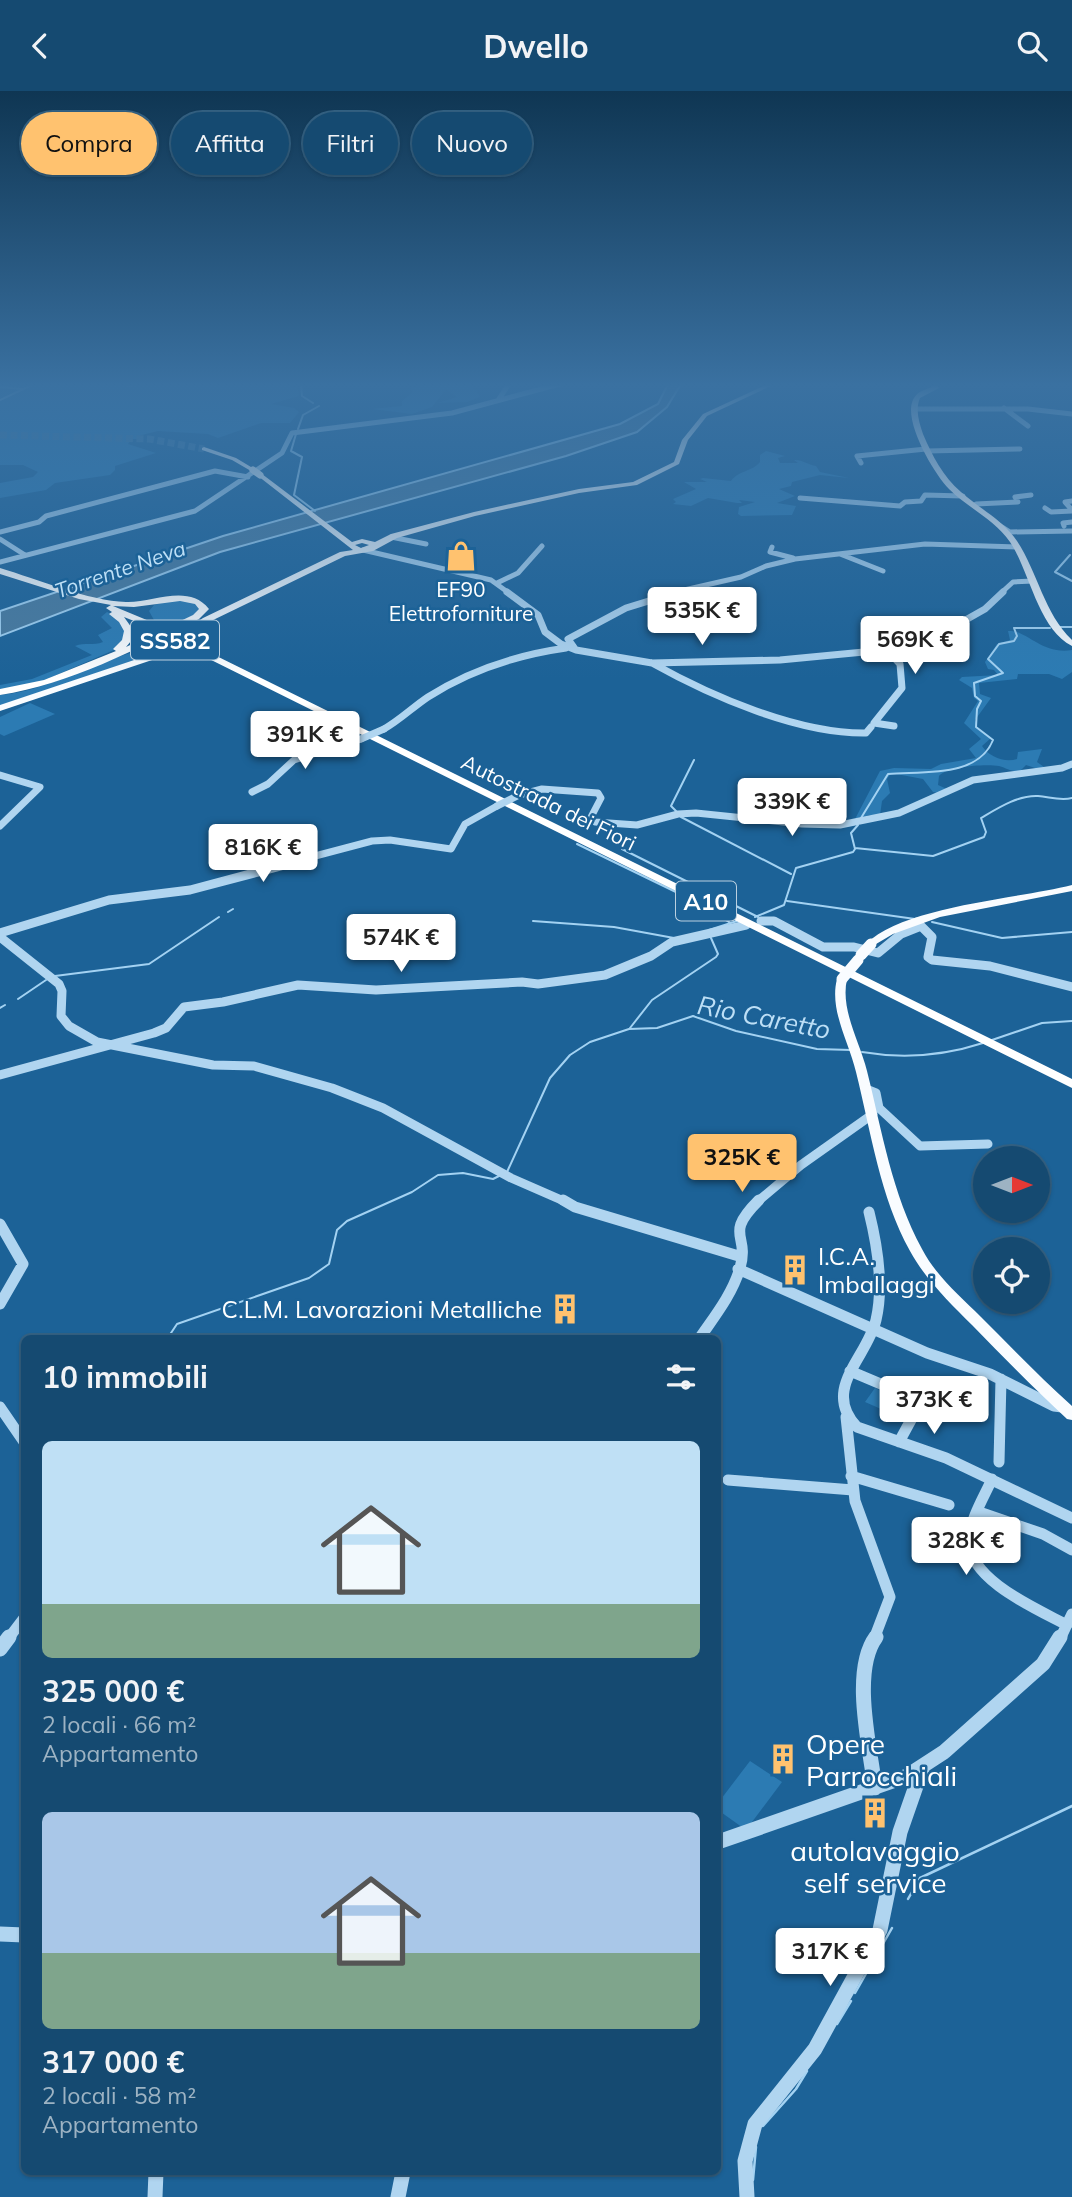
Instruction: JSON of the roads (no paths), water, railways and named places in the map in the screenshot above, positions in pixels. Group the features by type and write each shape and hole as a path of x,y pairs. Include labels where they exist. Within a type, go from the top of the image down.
{"highway":[{"name":"Autostrada dei Fiori","path":"5,574 76,594 162,629 181,641 1072,1084"},
{"name":"Autostrada dei Fiori","path":"5,574 109,608"},
{"path":"66,675 196,617 204,609 201,603 189,599 132,605 76,594"},
{"path":"160,601 149,607 147,614 162,629"},
{"path":"99,661 123,645 129,633 123,620 109,608"},
{"name":"Autostrada dei Fiori","path":"181,641 1072,1078"},
{"path":"0,692 36,686 158,645 181,641"}],"main road":[{"path":"270,482 337,532 353,549"},
{"path":"353,549 474,514 570,492 639,482"},
{"path":"946,482 976,504 1017,547 1054,626 1072,645"},
{"path":"337,532 362,538 391,537"},
{"path":"337,532 368,544"},
{"path":"353,549 368,544"},
{"name":"SS582","path":"0,708 155,656 206,620 353,549"},
{"path":"1068,1411 958,1303 923,1262 905,1226 838,993 842,979 871,944 885,933 955,910 1043,897 1072,888"}],"street":[{"path":"0,531 39,522 46,516 113,496 169,482"},
{"path":"0,562 190,514 239,482"},
{"path":"800,498 900,506 905,502 921,501 925,495 963,496"},
{"path":"976,504 1018,502 1015,497 1031,495"},
{"path":"1072,501 1065,502 1072,510"},
{"path":"1045,508 1051,512 1072,510"},
{"path":"1064,526 1063,523 1072,522"},
{"path":"998,525 1010,532 1072,531"},
{"path":"391,537 426,544"},
{"path":"0,539 25,555"},
{"path":"368,544 381,555"},
{"path":"572,649 568,639 626,608 655,597 741,577 766,566 795,559 934,544 1017,547"},
{"path":"498,583 518,573 542,546"},
{"path":"772,547 769,552 795,559"},
{"path":"353,549 498,583 507,594 538,615 545,632 572,649"},
{"path":"839,554 883,571"},
{"path":"476,576 507,578"},
{"path":"252,792 268,784 294,759 361,739 384,729 432,695 525,654 572,649 652,663 780,660 887,649 962,622 985,609 1013,582 1033,581"},
{"path":"887,649 900,664 902,685 888,708 874,723 894,726"},
{"path":"652,663 714,694 827,730 860,734 866,733 872,727"},
{"path":"0,935 109,900 190,890 372,841 390,840 449,850 454,848 465,824 519,795 542,789 598,793 601,798 590,819 595,822 637,825 678,814 696,813 840,825 899,813 973,781 1062,768 1072,764"},
{"path":"0,775 40,787 0,826"},
{"path":"761,921 774,921 823,947 854,947 878,953 901,934 919,924 932,937 928,957 932,960 990,966 1072,987"},
{"path":"0,1075 161,1031 184,1007 223,1002 298,985 376,990 522,982 538,984 619,971 651,957 672,942 746,925"},
{"path":"0,935 59,984 62,991 61,1016 69,1026 107,1046 212,1065 254,1066 319,1084 383,1108 511,1178 558,1196 575,1207 742,1257"},
{"path":"866,1089 876,1093 879,1108 920,1146 988,1144"},
{"path":"702,1335 726,1297 738,1269 742,1257 738,1230 752,1206 873,1114"},
{"path":"869,1212 877,1305 873,1329 850,1370 844,1397 853,1490 890,1598 878,1634 868,1648 863,1679 875,1788"},
{"path":"0,1224 23,1264 0,1304"},
{"path":"738,1269 927,1353 1001,1379 1068,1411"},
{"path":"850,1370 921,1401"},
{"path":"999,1462 1001,1379"},
{"path":"899,1442 930,1385"},
{"path":"0,1407 21,1437"},
{"path":"845,1416 856,1427 992,1479 1072,1518"},
{"path":"851,1476 948,1505"},
{"path":"721,1841 875,1788 923,1766 944,1752 1043,1664 1069,1619 1008,1593 982,1571 969,1546 972,1529 992,1479"},
{"path":"728,1480 853,1490"},
{"path":"979,1512 1043,1534 1072,1550"},
{"path":"0,1649 21,1622"},
{"path":"747,2197 745,2161 755,2124 815,2049 880,1930 900,1832 923,1766"},
{"path":"0,1934 21,1935"},
{"path":"155,2197 156,2175"},
{"path":"398,2197 402,2175"}],"waterway":[{"path":"297,482 294,495 315,511"},
{"path":"1070,555 1055,572 1072,581"},
{"path":"1059,627 1072,627"},
{"path":"861,818 888,774 933,772 962,767 986,752 993,740 976,727 977,709 981,701 975,696 974,683 1003,673 988,659 999,644 1014,641 1017,636 1014,628 1050,628"},
{"path":"676,811 671,806 694,760"},
{"path":"855,848 933,856 984,837 986,832 981,818 1008,803 1031,796 1072,798"},
{"path":"681,817 791,874"},
{"path":"757,916 784,905 796,868 853,852 855,849 851,833 858,825"},
{"path":"577,844 680,894 729,922"},
{"path":"622,849 757,916"},
{"path":"787,901 915,919"},
{"path":"228,912 233,909"},
{"path":"55,976 149,964 219,917"},
{"path":"533,921 614,927 674,938"},
{"path":"709,930 737,921"},
{"path":"932,922 1002,938 1072,932"},
{"path":"630,1028 652,1000 716,957 718,954 711,938"},
{"path":"18,999 46,980"},
{"path":"0,1008 5,1005"},
{"name":"Rio Caretto","path":"507,1172 550,1078 570,1055 590,1042 629,1029 657,1028 693,1016 736,1031 817,1049 851,1050"},
{"name":"Rio Caretto","path":"992,1040 1042,1023 1072,1021"},
{"name":"Rio Caretto","path":"862,1052 923,1055 983,1043"},
{"path":"170,1335 177,1324 309,1278 329,1264 337,1230 347,1221 412,1192 438,1175 463,1173 493,1179 499,1176"},
{"path":"908,1899 920,1878 1072,1806"},
{"path":"855,1993 892,1928"},
{"path":"837,2024 851,2001"},
{"path":"763,2126 796,2089 807,2071"},
{"path":"753,2180 756,2147"}],"place":[{"name":"EF90 Elettroforniture","path":"461,556"},
{"name":"I.C.A. Imballaggi","path":"795,1270"},
{"name":"C.L.M. Lavorazioni Metalliche","path":"565,1309"},
{"name":"Opere Parrocchiali","path":"783,1759"},
{"name":"autolavaggio self service","path":"875,1813"}],"water label":[{"name":"Torrente Neva","path":"120,569"}]}
